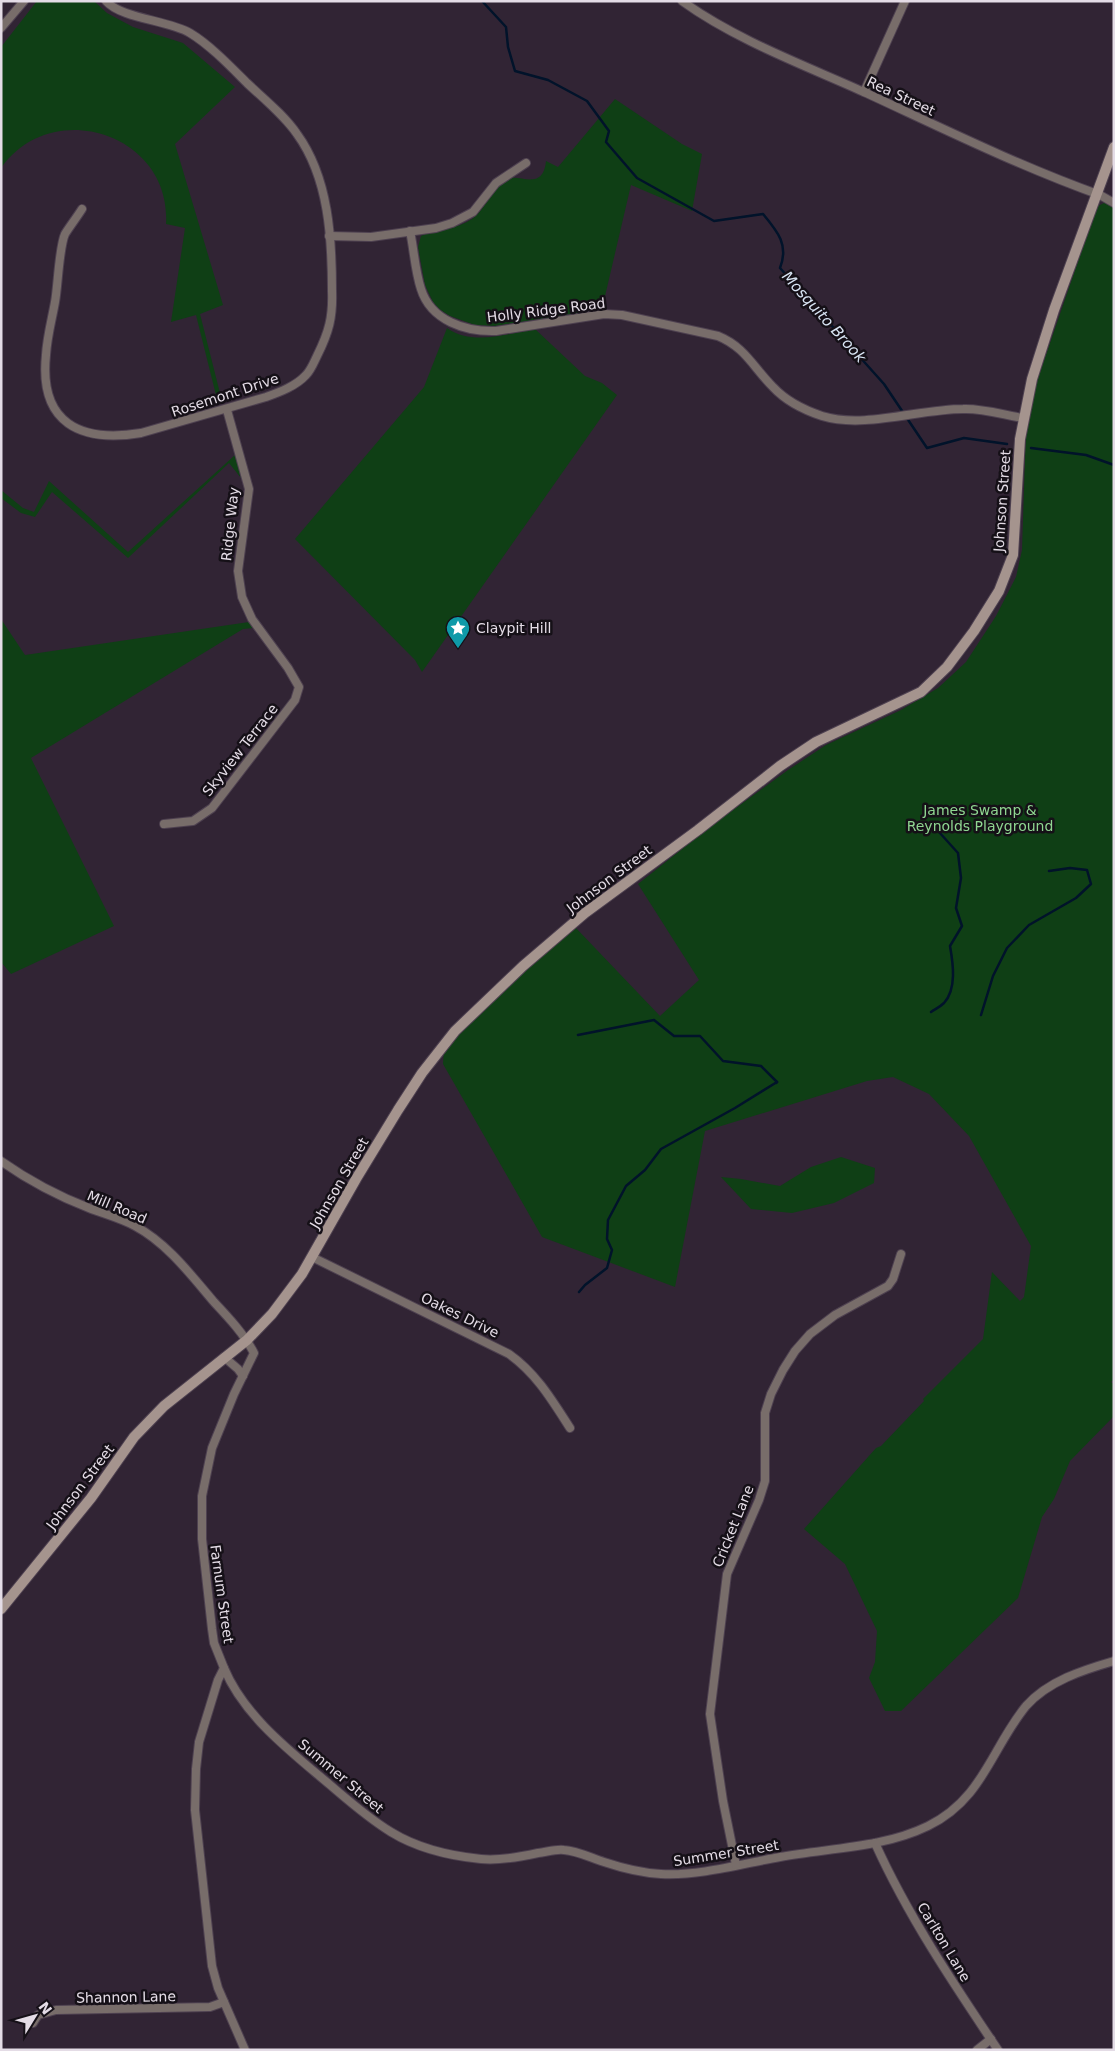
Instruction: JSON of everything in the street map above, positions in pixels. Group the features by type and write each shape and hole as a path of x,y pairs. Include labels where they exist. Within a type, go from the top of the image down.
{"street":[{"path":"1,28 24,1"},
{"name":"Rosemont Drive","path":"82,209 65,236 46,355 45,379 47,393 55,412 69,424 96,435 125,436 163,428 228,410 286,390 305,376 311,368 328,333 332,318 332,282 329,236 320,181 307,148 292,127 231,68 191,34 161,22 131,14 106,1"},
{"name":"Rea Street","path":"682,1 706,18 736,33 1011,160 1114,203"},
{"path":"864,92 905,1"},
{"name":"Johnson Street","path":"1,1608 90,1498 134,1437 164,1406 247,1340 272,1314 302,1274 356,1178 422,1073 455,1031 523,966 585,913 780,766 816,742 921,692 947,668 974,631 999,591 1013,555 1018,457 1023,418 1042,346 1114,147"},
{"path":"329,236 371,237 436,228 462,219 473,212 496,183 526,163"},
{"name":"Holly Ridge Road","path":"410,231 421,290 435,311 456,325 483,331 496,331 587,316 622,315 727,340 745,353 774,389 794,404 824,416 852,419 964,408 1023,418"},
{"name":"Ridge Way","path":"228,410 249,489 238,571 242,597 252,618 288,668 299,688"},
{"name":"Skyview Terrace","path":"164,824 193,821 212,808 295,700 299,688"},
{"name":"Mill Road","path":"1,1161 42,1186 76,1202 135,1225 150,1235 186,1270 247,1340"},
{"name":"Cricket Lane","path":"736,1865 723,1801 710,1714 727,1574 765,1481 765,1413 770,1394 795,1351 810,1334 835,1315 888,1286 893,1279 900,1254"},
{"name":"Oakes Drive","path":"312,1257 509,1354 520,1362 543,1386 570,1428"},
{"name":"Farnum Street","path":"224,1668 214,1643 212,1629 202,1539 202,1496 212,1448 254,1353 247,1340"},
{"path":"224,1357 243,1376"},
{"name":"Summer Street","path":"224,1668 236,1693 264,1726 361,1811 414,1844 482,1859 507,1858 565,1850 628,1869 659,1874 686,1874 875,1843 912,1833 930,1825 948,1814 965,1799 984,1776 1011,1728 1028,1704 1039,1694 1067,1677 1114,1661"},
{"path":"224,1668 218,1680 199,1742 195,1810 212,1966 224,2002 245,2050"},
{"name":"Carlton Lane","path":"875,1843 896,1886 933,1950 998,2050"},
{"name":"Shannon Lane","path":"33,2024 38,2015 56,2010 210,2007 224,2002"},
{"path":"977,2050 991,2039"}],"green space":[{"path":"37,1 94,1 107,13 133,27 183,43 235,87 175,144 223,305 200,314 222,401 218,403 196,315 171,322 185,228 166,224 163,193 150,167 130,148 105,135 78,130 50,133 23,146 1,168 1,47"},
{"path":"615,99 682,144 702,154 692,211 631,185 602,309 495,326 475,325 450,316 439,309 433,302 425,285 418,247 421,236 466,223 477,215 502,182 507,179 536,179 544,170 546,161 558,167"},
{"name":"James Swamp & Reynolds Playground","path":"1106,202 1114,207 1114,1380 1111,1382 1114,1384 1114,1416 1070,1461 1054,1499 1042,1517 1018,1598 901,1711 885,1711 869,1678 875,1662 877,1631 845,1564 804,1529 876,1448 881,1446 924,1401 923,1399 983,1339 992,1272 1020,1301 1024,1297 1031,1246 969,1136 929,1094 893,1077 867,1081 705,1131 675,1287 542,1237 443,1064 444,1049 517,976 575,927 660,1016 699,980 638,884 711,826 788,770 826,745 901,710 938,688 966,662 996,616 1016,577 1022,550 1026,429 1037,381 1095,212 1098,206"},
{"path":"447,328 457,333 478,338 501,336 535,329 585,376 602,383 617,395 422,672 415,660 295,539 424,387"},
{"path":"235,455 241,478 229,463 128,558 52,492 35,517 21,513 1,498 1,490 23,508 34,512 49,481 128,552"},
{"path":"1,619 25,655 249,622 253,628 243,629 31,758 114,926 11,974 1,962"},
{"path":"841,1157 875,1168 874,1183 834,1203 792,1213 751,1209 721,1177 780,1186 811,1167"}],"waterway":[{"name":"Mosquito Brook","path":"482,1 506,27 508,47 515,71 548,80 587,101 609,131 606,142 637,178 714,221 763,214 777,233 783,246 780,268 884,384 927,448 964,438 1007,444"},
{"name":"Mosquito Brook","path":"1031,448 1086,455 1114,465"},
{"path":"931,1012 944,1003 951,991 953,976 950,946 962,926 956,908 961,878 958,853 939,832"},
{"path":"981,1015 993,976 1007,948 1029,925 1076,898 1091,884 1087,870 1070,868 1049,871"},
{"path":"578,1035 654,1020 674,1036 700,1036 723,1061 761,1066 777,1082"},
{"path":"579,1292 607,1268 612,1250 607,1239 608,1220 626,1186 645,1170 661,1149 776,1083"}],"place":[{"name":"Claypit Hill","path":"458,649"}]}
